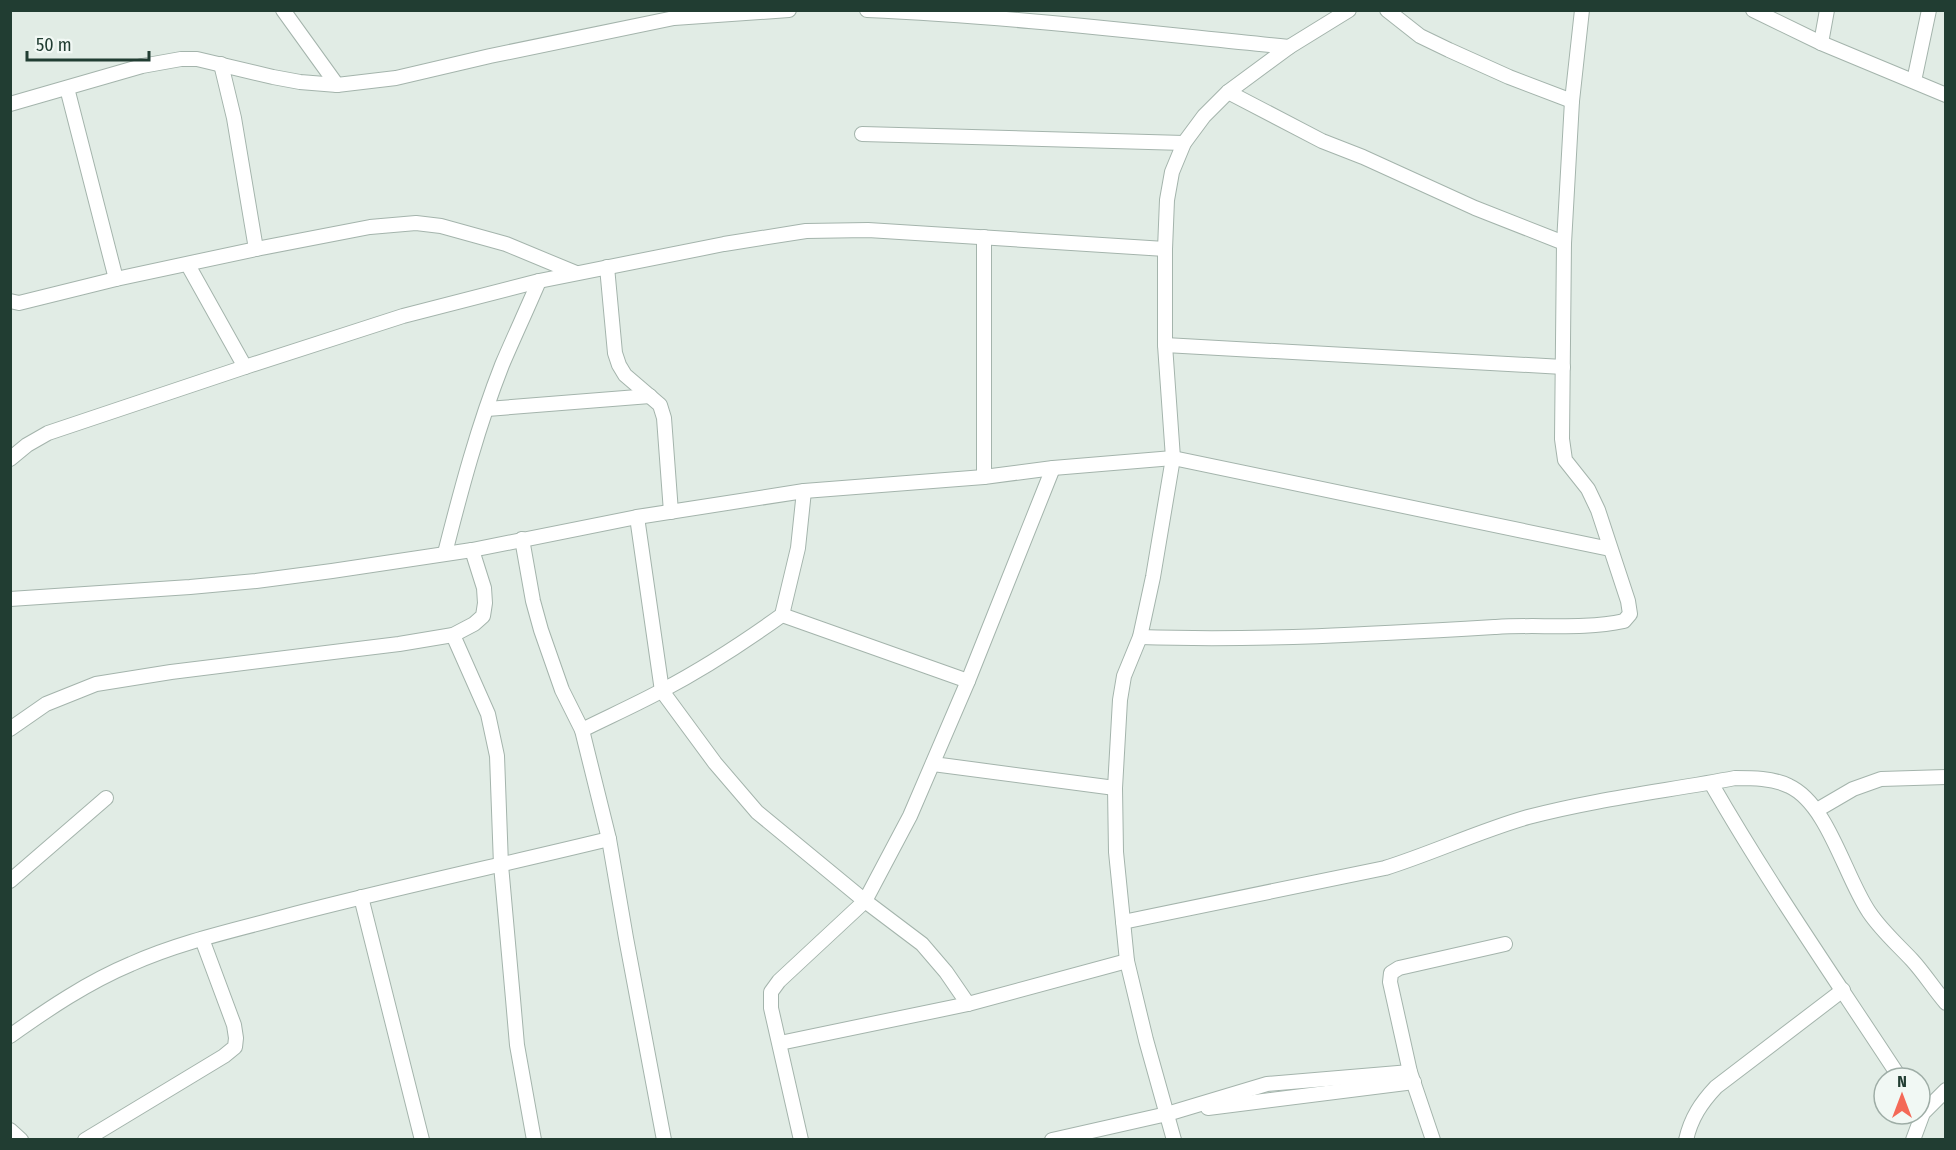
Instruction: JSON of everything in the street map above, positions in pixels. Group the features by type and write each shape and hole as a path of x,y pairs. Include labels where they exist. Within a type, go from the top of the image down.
{"street":[{"path":"283,10 337,85"},
{"path":"10,104 142,66 180,59 197,59 300,82 337,85 396,78 674,18 789,10"},
{"path":"867,10 926,13 1288,47"},
{"path":"1174,1140 1126,961 1116,852 1115,788 1119,700 1124,676 1140,637 1153,577 1173,458 1165,345 1167,200 1172,172 1184,143 1204,116 1228,92 1288,47 1349,10"},
{"path":"1388,10 1420,36 1509,77 1572,101"},
{"path":"1140,637 1223,639 1394,633 1525,625 1575,626 1612,624 1624,621 1630,614 1628,601 1598,510 1588,489 1565,460 1562,439 1564,243 1572,101 1582,10"},
{"path":"1753,10 1821,43 1946,95"},
{"path":"1821,43 1827,10"},
{"path":"1914,81 1929,10"},
{"path":"221,64 234,118 256,249"},
{"path":"67,88 116,279"},
{"path":"1228,92 1322,141 1475,208 1564,243"},
{"path":"862,134 1184,143"},
{"path":"10,302 19,303 116,279 256,249 370,227 416,223 441,226 485,237 577,273"},
{"path":"10,459 27,445 48,433 403,316 539,281 724,244 806,231 868,230 1165,249"},
{"path":"984,237 984,477"},
{"path":"188,265 245,367"},
{"path":"607,267 615,353 619,365 625,375 660,405 664,418 671,512"},
{"path":"445,554 474,446 503,364 539,281"},
{"path":"1165,345 1563,367"},
{"path":"487,409 650,396"},
{"path":"10,599 256,581 472,550 637,517 804,490 984,477 1053,468 1173,458 1610,549"},
{"path":"801,1140 771,1008 771,992 779,981 865,901 910,816 933,764 1053,468"},
{"path":"582,730 662,691 742,643 782,615 798,548 804,490"},
{"path":"637,517 662,691 743,797 773,826 922,944 946,972 968,1004"},
{"path":"522,539 533,601 541,630 562,690 582,730 609,839 664,1140"},
{"path":"10,729 46,704 96,684 171,672 399,644 453,634 474,624 483,616 484,588 472,550"},
{"path":"782,615 968,681"},
{"path":"453,634 488,714 497,756 501,865 518,1045 534,1140"},
{"path":"933,764 1115,788"},
{"path":"1817,810 1853,789 1881,779 1946,777"},
{"path":"1123,922 1385,868 1426,855 1508,823 1587,802 1735,778 1751,778 1789,786 1817,810 1868,910 1946,1003"},
{"path":"1711,783 1743,837 1892,1066"},
{"path":"10,881 106,798"},
{"path":"10,1036 44,1012 117,970 202,939 360,897 609,839"},
{"path":"360,897 422,1140"},
{"path":"85,1140 224,1056 235,1047 234,1025 202,939"},
{"path":"1433,1140 1412,1077 1390,982 1391,973 1399,968 1505,944"},
{"path":"780,1043 968,1004 1126,961"},
{"path":"1686,1140 1702,1101 1716,1087 1842,990"},
{"path":"1052,1140 1167,1114 1267,1084 1412,1077"},
{"path":"1932,1102 1946,1090"},
{"path":"10,1131 21,1140"}]}
